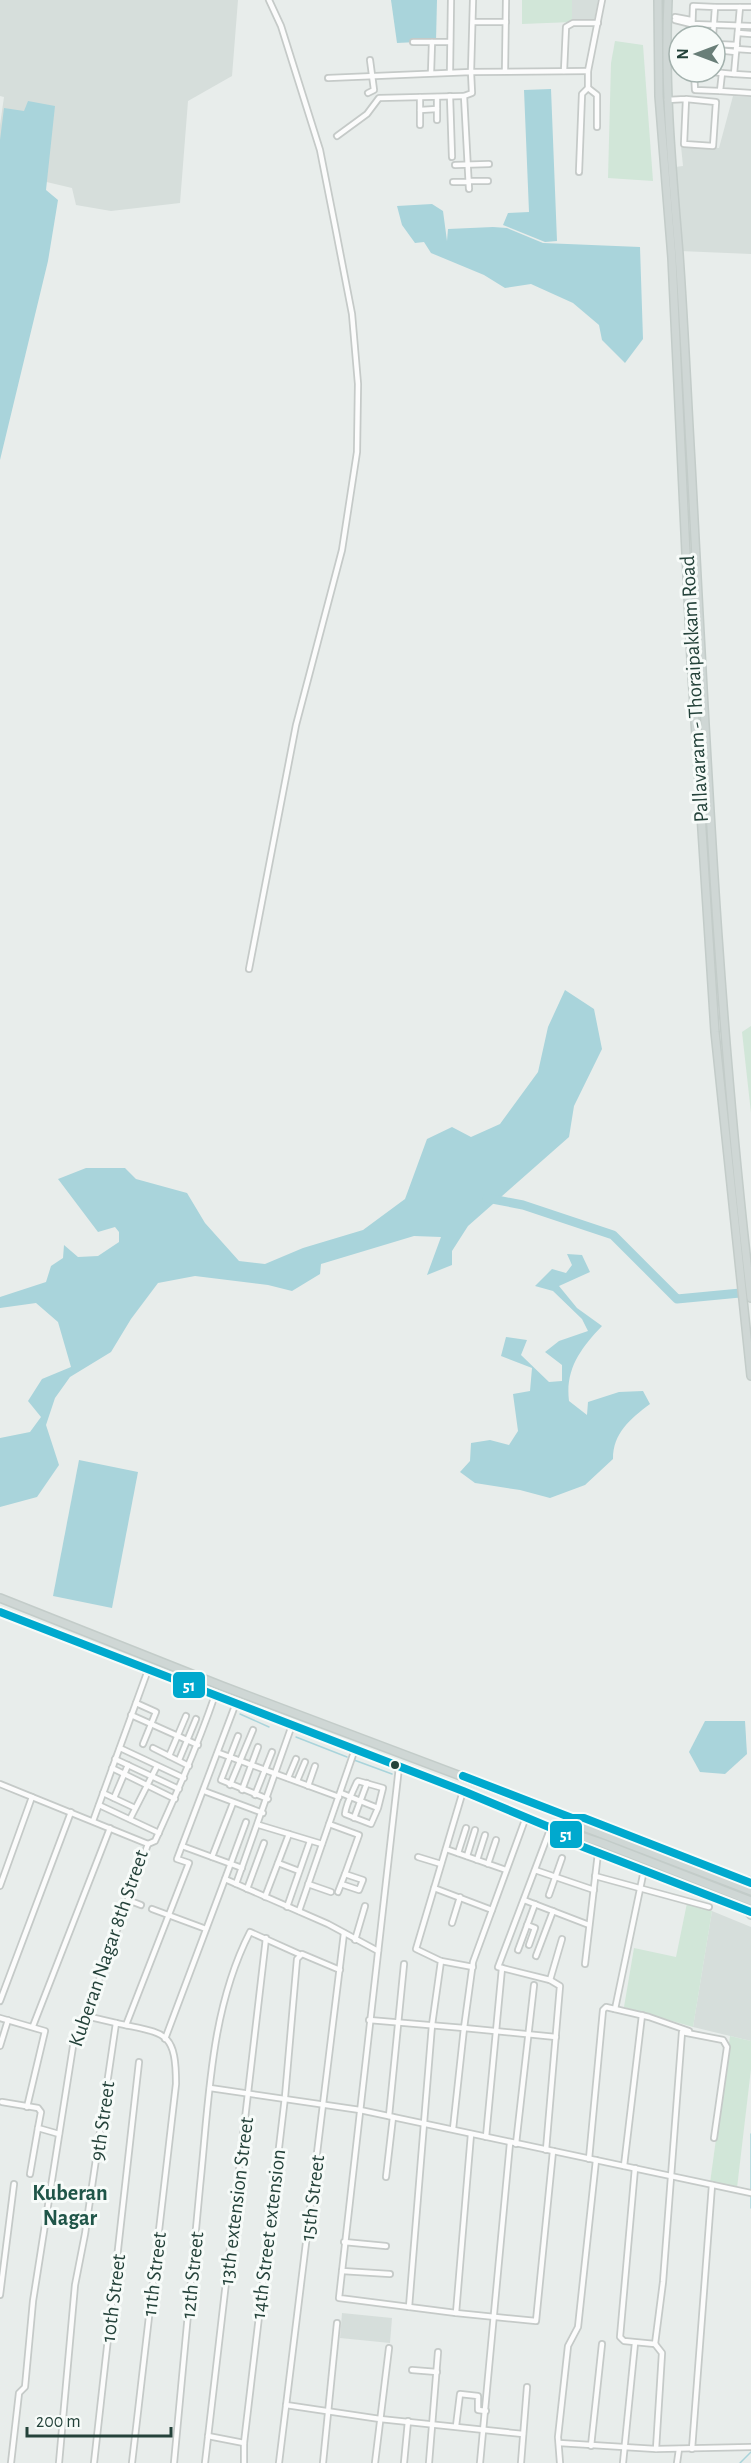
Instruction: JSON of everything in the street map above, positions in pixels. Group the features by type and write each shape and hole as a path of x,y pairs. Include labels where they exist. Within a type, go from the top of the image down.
{"main road":[{"name":"Pallavaram - Thoraipakkam Road","path":"658,0 659,96 672,258 691,659 709,871 720,1036 720,1076 738,1249 746,1287 751,1298"},
{"name":"Pallavaram - Thoraipakkam Road","path":"668,0 665,57 667,100 679,259 702,672 708,858"},
{"name":"Pallavaram - Thoraipakkam Road","path":"720,1036 732,1107 746,1249 746,1287 743,1300 751,1376"},
{"path":"720,1076 728,1075"},
{"path":"738,1249 746,1249"},
{"path":"0,1598 222,1686 488,1785 572,1818 581,1826 751,1891"},
{"path":"0,1612 463,1791 568,1835 578,1835 751,1901"},
{"path":"483,1799 488,1785"}],"street":[{"path":"249,969 296,725 342,550 357,441 358,384 352,314 333,215 320,150 281,26 269,0"},
{"path":"450,72 451,0"},
{"path":"337,136 367,114 380,98 464,96 472,93 473,0"},
{"path":"505,71 506,0"},
{"path":"579,172 582,94 588,88 588,71 602,0"},
{"path":"691,22 692,7 746,5 738,25 734,74"},
{"path":"714,24 715,7"},
{"path":"675,19 706,24"},
{"path":"473,22 506,21"},
{"path":"564,71 566,27 573,23 598,23"},
{"path":"727,25 751,26"},
{"path":"738,33 751,34"},
{"path":"413,42 450,42"},
{"path":"431,73 432,42"},
{"path":"727,47 736,49"},
{"path":"727,49 751,50"},
{"path":"368,93 374,90 370,60"},
{"path":"328,78 450,72 588,71"},
{"path":"727,73 751,75"},
{"path":"694,84 694,90 751,93"},
{"path":"720,92 721,84"},
{"path":"588,88 597,94 597,127"},
{"path":"450,96 452,157"},
{"path":"464,96 469,189"},
{"path":"420,97 420,124"},
{"path":"437,97 437,120"},
{"path":"667,100 686,99 716,102 713,146 684,144 686,99"},
{"path":"420,110 437,109"},
{"path":"454,165 489,164"},
{"path":"453,182 488,181"},
{"path":"93,1821 148,1670"},
{"path":"148,1844 155,1841 175,1799 198,1746 215,1695"},
{"path":"136,1703 156,1712 143,1744"},
{"path":"126,2025 189,1863 177,1859 236,1703"},
{"path":"131,1715 198,1746"},
{"path":"169,1756 186,1716"},
{"path":"179,1760 196,1719"},
{"path":"236,1884 277,1774 292,1725"},
{"path":"230,1785 253,1730"},
{"path":"238,1736 221,1780 268,1799"},
{"path":"242,1790 258,1747"},
{"path":"120,1748 184,1778"},
{"path":"153,1748 189,1766"},
{"path":"299,1911 355,1749"},
{"path":"255,1795 272,1752"},
{"path":"219,1753 308,1786 351,1797 378,1808"},
{"path":"116,1759 179,1789"},
{"path":"288,1778 296,1759"},
{"path":"297,1781 305,1762"},
{"path":"114,1798 128,1765"},
{"path":"130,1819 157,1766"},
{"path":"308,1786 315,1766"},
{"path":"399,1767 339,2298 536,2321 553,2151"},
{"path":"112,1768 175,1799"},
{"path":"358,1781 367,1783 383,1788 372,1823 345,1814 358,1781"},
{"path":"317,1789 319,1783"},
{"path":"354,1818 367,1783"},
{"name":"Kuberan Nagar 8th Street","path":"0,1784 148,1844 86,2016 74,2040 33,2301 25,2387 18,2397 11,2463"},
{"path":"204,1791 263,1813"},
{"path":"463,1791 416,1949 441,1961 473,1967"},
{"path":"103,1793 135,1808"},
{"path":"0,1886 32,1797"},
{"path":"212,1857 233,1803"},
{"path":"99,1805 159,1833"},
{"path":"0,2001 71,1812"},
{"path":"453,2129 473,1967 525,1817"},
{"path":"572,1818 584,1818 748,1882"},
{"path":"86,2016 157,2032 165,2039 246,1822"},
{"path":"259,1824 322,1844"},
{"path":"329,1824 359,1835 338,1892"},
{"path":"546,2150 560,1986 550,1980 498,1967 551,1827"},
{"path":"33,2026 110,1828"},
{"path":"458,1853 466,1828"},
{"path":"467,1856 475,1830"},
{"path":"264,1897 289,1834"},
{"path":"477,1860 485,1835"},
{"path":"568,1835 573,1843 750,1913"},
{"path":"287,1907 310,1840"},
{"path":"488,1863 496,1840"},
{"path":"247,1889 264,1843"},
{"path":"182,1846 242,1868"},
{"path":"446,1849 506,1870"},
{"path":"585,1964 598,1853"},
{"path":"418,1857 441,1864"},
{"path":"549,1895 562,1858"},
{"path":"278,1863 299,1871"},
{"path":"535,1870 594,1890"},
{"path":"615,2009 644,1870"},
{"path":"341,1884 359,1890 363,1880 345,1874"},
{"path":"595,1876 709,1907"},
{"path":"225,1879 299,1911 378,1951"},
{"path":"222,1888 236,1884"},
{"path":"308,1884 330,1892"},
{"path":"434,1888 492,1910"},
{"path":"452,1923 460,1898"},
{"path":"128,1900 141,1905"},
{"path":"524,1900 589,1925"},
{"path":"518,1950 535,1904"},
{"path":"355,1940 365,1906"},
{"path":"152,1909 206,1929"},
{"path":"536,1956 553,1911"},
{"path":"527,1925 535,1928 529,1945"},
{"name":"12th Street","path":"174,2463 210,2088 224,1998 239,1953 250,1932 266,1938"},
{"name":"15th Street","path":"279,2463 344,1933"},
{"path":"266,1938 340,1970"},
{"name":"13th extension Street","path":"205,2463 266,1938"},
{"path":"550,1980 562,1939"},
{"name":"14th Street extension","path":"244,2463 244,2443 285,2097 299,1954"},
{"path":"409,2307 432,2025 441,1961"},
{"path":"386,2177 404,1964"},
{"path":"486,2137 502,1968"},
{"path":"480,2463 513,2143 534,1985"},
{"path":"589,2158 603,2010 606,2007 642,2015 687,2029 689,2032"},
{"path":"624,2166 642,2015"},
{"path":"0,2018 33,2026 45,2033 27,2107"},
{"path":"0,2046 8,2019"},
{"path":"369,2020 556,2037"},
{"name":"9th Street","path":"58,2463 75,2285 116,2023"},
{"path":"656,2449 662,2353 656,2344 682,2032 723,2040 727,2047 714,2138"},
{"name":"11th Street","path":"132,2463 176,2084 176,2055 172,2046 165,2039"},
{"name":"10th Street","path":"94,2463 139,2062"},
{"path":"210,2088 285,2097 391,2116 751,2193"},
{"path":"0,2111 1,2102 40,2109 30,2174"},
{"path":"38,2128 59,2134"},
{"path":"456,2313 471,2134"},
{"path":"560,2463 559,2443 568,2346 578,2327 596,2160"},
{"path":"634,2168 620,2332 621,2340 656,2344"},
{"path":"0,2295 14,2184"},
{"path":"692,2449 712,2185"},
{"path":"344,2242 386,2246"},
{"path":"342,2271 390,2274"},
{"path":"323,2463 337,2323"},
{"path":"623,2463 635,2343"},
{"path":"591,2446 603,2344"},
{"path":"375,2463 389,2348"},
{"path":"429,2463 438,2352"},
{"path":"412,2370 437,2372"},
{"path":"521,2463 527,2387"},
{"path":"456,2426 460,2394 478,2396 478,2410 486,2411"},
{"path":"286,2405 380,2419 523,2434"},
{"path":"404,2463 408,2421"},
{"path":"208,2436 244,2443"},
{"path":"559,2443 656,2449 750,2447"},
{"path":"677,2463 678,2449"}],"shaded area":[{"path":"0,0 238,0 232,76 188,101 180,203 111,211 76,205 72,188 0,171 0,125 4,97 0,96"},
{"path":"572,0 598,0 594,21 572,21"},
{"path":"733,96 751,97 751,254 680,251 675,167 683,166 681,146 719,148"},
{"path":"712,1911 751,1927 751,2041 693,2027"},
{"path":"342,2313 392,2318 390,2343 340,2338"}],"green space":[{"path":"522,0 572,0 572,22 522,24"},
{"path":"615,41 643,45 653,181 608,178 611,63"},
{"path":"751,1026 751,1113 742,1032"},
{"path":"687,1903 712,1911 693,2027 624,2007 634,1948 676,1957"},
{"path":"730,2036 751,2041 751,2069 737,2188 710,2183"}],"water":[{"path":"391,0 437,0 436,41 397,43"},
{"path":"551,89 557,241 545,242 503,225 508,213 529,212 524,90"},
{"path":"28,101 55,106 46,190 58,200 48,261 0,460 0,140 4,108 24,111"},
{"path":"432,204 443,211 447,241 448,229 493,227 507,228 543,243 640,247 643,339 625,363 602,340 599,325 573,303 531,284 505,288 484,275 431,253 424,242 415,243 402,225 397,206"},
{"path":"565,990 594,1009 602,1049 574,1106 569,1137 468,1226 452,1251 452,1265 427,1275 441,1237 414,1236 321,1264 320,1274 292,1291 268,1285 195,1276 158,1283 131,1319 111,1352 70,1377 55,1398 46,1425 59,1465 37,1497 0,1507 0,1438 30,1432 41,1417 28,1401 42,1379 71,1367 58,1322 36,1303 0,1308 0,1297 46,1282 51,1266 63,1258 64,1245 78,1257 98,1256 119,1242 119,1232 115,1227 98,1232 58,1179 86,1168 125,1168 136,1179 187,1193 205,1223 239,1261 265,1264 303,1248 363,1230 405,1199 427,1139 452,1127 471,1137 500,1124 538,1072 548,1027"},
{"path":"567,1254 582,1255 590,1272 559,1286 577,1308 602,1326 587,1342 572,1369 568,1389 569,1401 587,1415 588,1402 619,1392 643,1391 650,1404 624,1427 616,1442 613,1459 585,1485 550,1498 520,1490 475,1483 460,1472 470,1461 471,1443 490,1440 509,1445 518,1431 513,1394 530,1391 532,1368 501,1356 506,1337 527,1340 521,1355 549,1382 562,1381 562,1365 545,1352 559,1341 588,1331 582,1319 553,1291 535,1286 552,1269 566,1273 572,1265"},
{"path":"79,1460 138,1472 112,1608 53,1596"},
{"path":"705,1721 745,1721 747,1754 725,1774 700,1772 689,1752"}],"waterway":[{"path":"487,1198 523,1205 613,1235 677,1299 751,1292"},
{"path":"240,1714 269,1727"},
{"path":"296,1737 347,1757"},
{"path":"354,1760 392,1774"},
{"path":"741,1913 747,1916"},
{"path":"751,2134 751,2208"},
{"path":"740,2463 751,2452"}],"transit line":[{"name":"51","path":"0,1612 463,1791 568,1835 573,1843 751,1912"},
{"name":"51","path":"463,1776 572,1818 584,1818 751,1883"}],"district":[{"name":"Kuberan Nagar","path":"70,2204"}]}
